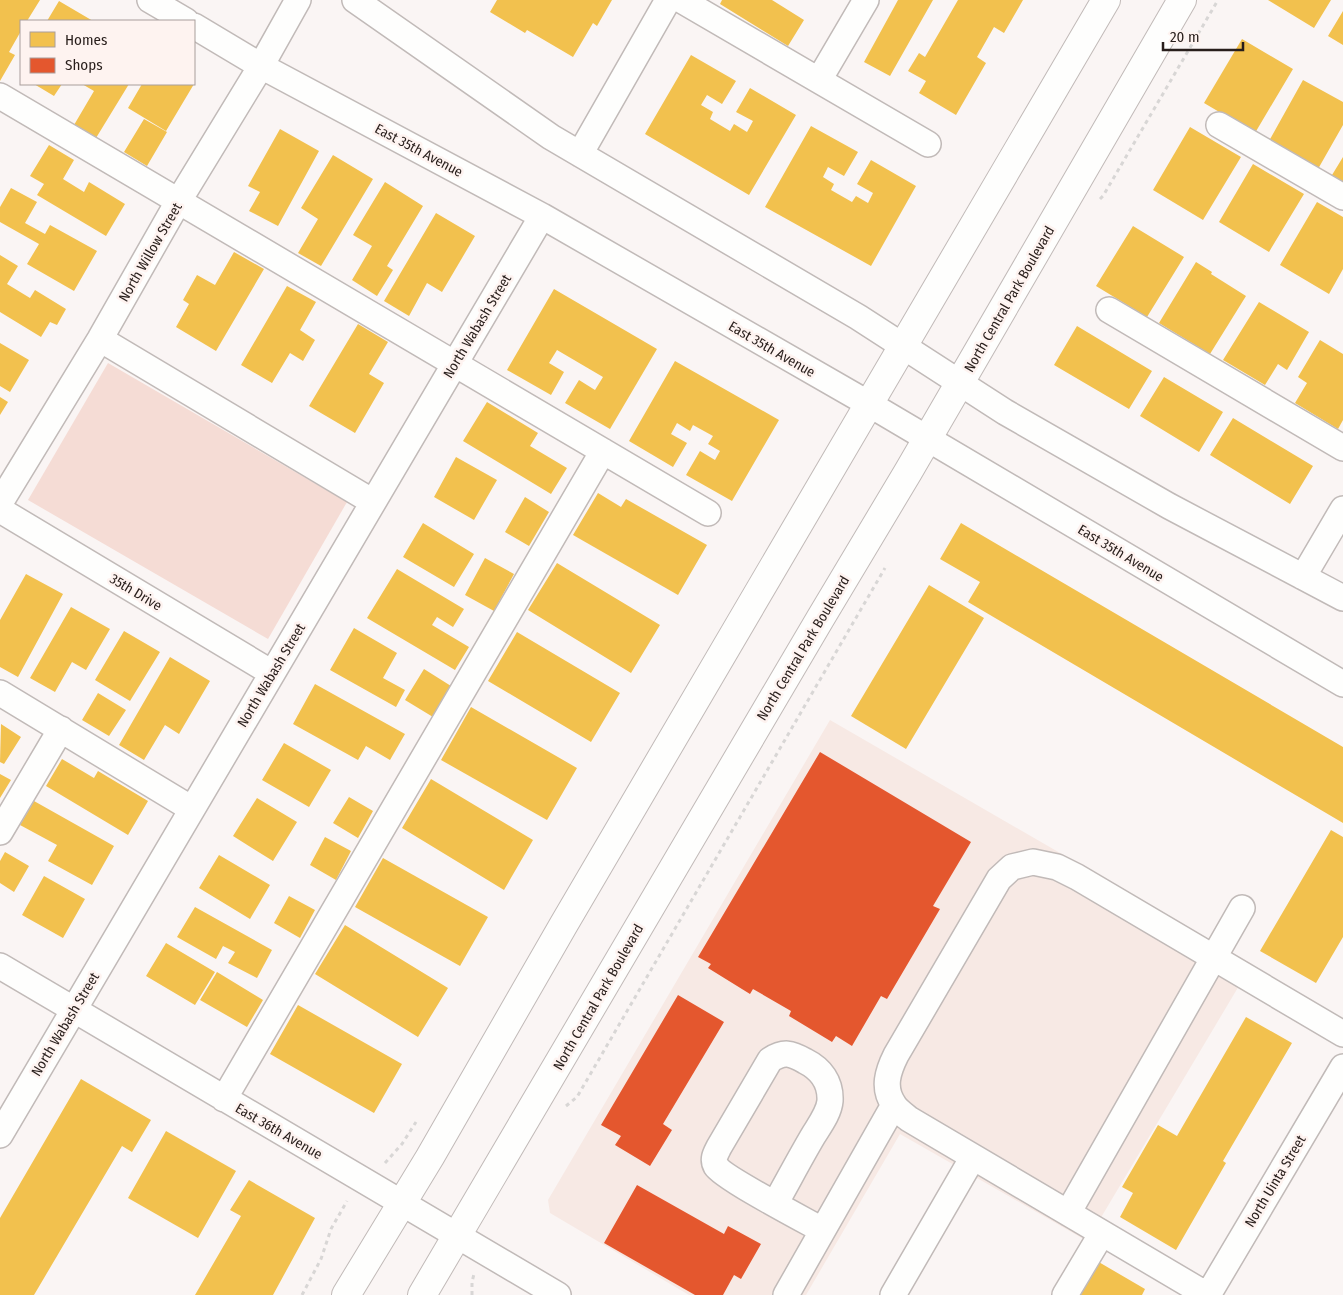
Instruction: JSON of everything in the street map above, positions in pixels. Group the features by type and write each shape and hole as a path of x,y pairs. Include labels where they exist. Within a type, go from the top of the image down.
{"main road":[{"path":"346,1295 430,1157 564,924 1106,0"},
{"name":"North Central Park Boulevard","path":"422,1295 927,439 1182,0"}],"street":[{"path":"150,0 184,20"},
{"name":"North Willow Street","path":"0,502 100,339 178,202 261,66 298,0"},
{"path":"355,0 551,137 858,317 1005,412 1169,506 1343,598"},
{"path":"580,154 668,0"},
{"path":"681,0 928,144"},
{"path":"819,80 866,0"},
{"name":"East 35th Avenue","path":"195,27 261,66 542,216 868,404 1343,684"},
{"path":"0,96 708,513"},
{"path":"1219,125 1343,196"},
{"name":"North Wabash Street","path":"0,1135 542,216"},
{"path":"1110,310 1343,448"},
{"path":"100,339 373,502"},
{"path":"224,1099 603,451"},
{"path":"1304,577 1343,509"},
{"name":"35th Drive","path":"0,510 272,673"},
{"path":"0,693 192,809"},
{"path":"0,832 61,729"},
{"path":"1208,1295 909,1119 894,1105 887,1090 887,1072 999,879 1012,867 1033,862 1057,867 1343,1034"},
{"path":"1068,1213 1242,908"},
{"name":"East 36th Avenue","path":"0,966 558,1295"},
{"path":"775,1204 830,1103 827,1083 817,1067 797,1056 787,1053 779,1054 770,1060 714,1157 716,1166 723,1174 775,1204 822,1230"},
{"name":"North Uinta Street","path":"1208,1295 1343,1067"},
{"path":"786,1295 894,1105"},
{"path":"893,1295 973,1157"},
{"path":"1064,1295 1102,1233"}],"path":[{"path":"564,1108 577,1097 888,563"},
{"path":"302,1295 321,1259 331,1229 348,1200"}],"shaded area":[{"path":"108,363 347,502 268,639 28,500"},
{"path":"830,720 1252,964 1087,1241 900,1134 806,1295 689,1295 550,1213 548,1200"}],"building: Homes":[{"path":"0,0 40,0 28,20 20,20 20,33 9,52 15,55 0,81"},
{"path":"497,0 612,0 597,26 593,23 573,57 527,30 525,33 490,12"},
{"path":"722,0 772,0 804,20 788,46 720,4"},
{"path":"898,0 933,0 890,76 864,62"},
{"path":"958,0 1023,0 1004,33 994,27 977,57 986,63 956,115 919,93 926,81 908,71 919,53 925,57"},
{"path":"1268,0 1331,0 1314,28"},
{"path":"59,1 91,20 48,20"},
{"path":"1343,11 1343,45 1328,36"},
{"path":"1242,39 1293,69 1255,133 1204,103"},
{"path":"691,55 736,81 722,104 707,95 701,105 713,112 710,119 730,131 734,124 747,132 753,121 736,112 750,88 796,115 749,195 645,134"},
{"path":"1303,80 1343,102 1343,125 1318,169 1269,141"},
{"path":"36,85 61,85 54,96"},
{"path":"84,85 128,85 96,138 74,125 94,91"},
{"path":"141,85 193,85 166,131 128,108"},
{"path":"144,119 167,132 147,166 124,152"},
{"path":"811,126 858,152 844,176 828,167 823,177 834,184 831,190 852,202 856,196 868,203 873,193 857,184 871,160 916,186 871,266 765,207"},
{"path":"1190,127 1241,157 1203,220 1153,190"},
{"path":"280,129 319,151 278,226 249,211 260,192 248,186"},
{"path":"49,145 74,160 63,179 84,192 89,182 125,204 106,236 37,195 44,184 30,176"},
{"path":"333,155 373,179 321,266 298,253 318,219 301,208"},
{"path":"1343,157 1343,182 1332,175"},
{"path":"1253,164 1304,194 1269,252 1219,222"},
{"path":"385,182 423,206 387,266 393,270 377,296 352,280 372,246 353,235"},
{"path":"11,188 37,202 25,223 45,234 50,225 97,251 74,291 27,264 39,244 0,222 0,207"},
{"path":"1317,202 1343,217 1343,269 1329,294 1280,265"},
{"path":"436,213 475,236 442,292 427,283 409,316 384,301"},
{"path":"1133,226 1184,257 1147,317 1096,286"},
{"path":"234,252 264,269 216,351 176,327 189,304 183,300 197,275 215,285"},
{"path":"0,255 18,266 7,284 30,298 35,290 66,309 57,325 50,322 41,337 0,312"},
{"path":"1196,262 1246,296 1210,354 1159,323"},
{"path":"287,286 316,302 300,330 315,340 303,361 290,353 272,383 241,365"},
{"path":"554,289 657,349 610,429 565,403 579,380 595,390 603,377 557,350 549,363 564,372 551,395 507,370"},
{"path":"1259,302 1309,332 1287,370 1278,364 1265,385 1223,360"},
{"path":"358,324 388,342 369,374 384,383 355,433 309,406"},
{"path":"1077,326 1152,371 1129,409 1054,365"},
{"path":"1320,340 1343,354 1343,420 1338,429 1295,403 1307,383 1298,377"},
{"path":"0,343 29,360 10,392 0,386"},
{"path":"675,361 779,420 732,501 686,475 700,451 715,460 720,451 708,444 713,436 693,425 690,431 677,423 671,434 687,443 673,467 629,441"},
{"path":"1164,377 1223,412 1199,452 1140,416"},
{"path":"0,397 8,402 0,415"},
{"path":"487,402 538,433 530,446 567,468 551,494 463,441"},
{"path":"1233,418 1313,466 1290,504 1210,455"},
{"path":"456,457 497,480 474,520 434,497"},
{"path":"598,493 621,507 626,499 707,545 678,595 573,535"},
{"path":"525,497 549,512 529,546 505,532"},
{"path":"423,523 474,554 454,587 403,557"},
{"path":"961,523 1343,747 1343,823 968,602 980,582 940,559"},
{"path":"485,558 514,574 494,611 465,595"},
{"path":"557,563 660,625 631,673 528,610"},
{"path":"397,569 464,609 453,627 437,617 432,625 469,647 455,670 367,618"},
{"path":"26,574 63,594 18,677 0,667 0,620"},
{"path":"929,585 984,618 906,749 851,716"},
{"path":"71,607 110,629 86,670 72,662 55,692 30,678"},
{"path":"354,628 397,653 383,678 405,690 396,707 330,670"},
{"path":"124,631 160,652 130,701 95,680"},
{"path":"517,632 620,693 591,742 488,681"},
{"path":"170,657 210,681 179,734 165,725 144,760 119,745"},
{"path":"424,669 451,686 433,717 405,700"},
{"path":"315,684 405,734 390,760 366,746 358,760 293,724"},
{"path":"98,693 126,710 109,736 82,720"},
{"path":"471,707 577,768 547,820 441,760"},
{"path":"1,724 21,737 4,764 0,762"},
{"path":"284,743 331,770 309,807 262,780"},
{"path":"62,759 94,778 98,771 148,801 128,835 46,786"},
{"path":"0,774 11,780 0,798"},
{"path":"431,779 533,840 504,890 402,828"},
{"path":"349,797 373,811 358,838 333,823"},
{"path":"257,798 297,822 273,861 233,836"},
{"path":"34,801 114,846 92,885 48,861 57,845 20,825"},
{"path":"1331,830 1343,837 1343,937 1316,983 1260,951"},
{"path":"325,837 351,851 336,880 310,865"},
{"path":"5,852 29,866 14,892 0,883 0,861"},
{"path":"219,855 270,885 250,919 199,888"},
{"path":"383,858 488,917 460,966 355,907"},
{"path":"44,876 85,899 63,938 22,915"},
{"path":"289,896 315,910 300,938 274,923"},
{"path":"195,907 272,950 257,978 228,963 235,952 223,946 216,959 177,937"},
{"path":"345,925 448,988 418,1037 315,974"},
{"path":"166,943 215,972 195,1005 146,976"},
{"path":"217,972 263,1000 247,1027 200,1000"},
{"path":"298,1005 402,1064 374,1113 270,1054"},
{"path":"1246,1017 1292,1043 1223,1161 1226,1163 1176,1250 1120,1217 1133,1193 1122,1187 1158,1125 1177,1136"},
{"path":"81,1079 151,1120 132,1152 122,1146 34,1295 0,1295 0,1218"},
{"path":"166,1131 236,1171 198,1238 128,1198"},
{"path":"249,1180 315,1218 273,1295 195,1295 241,1216 230,1210"},
{"path":"1097,1261 1145,1289 1142,1295 1077,1295"}],"building: Shops":[{"path":"820,752 971,842 933,906 940,909 887,999 881,996 852,1046 836,1036 832,1042 789,1016 791,1011 753,989 750,994 708,968 711,964 698,957"},
{"path":"678,995 724,1022 663,1124 672,1130 650,1166 615,1145 621,1136 601,1125"},
{"path":"637,1185 724,1234 728,1226 761,1244 741,1279 734,1275 723,1295 695,1295 604,1243"}]}
